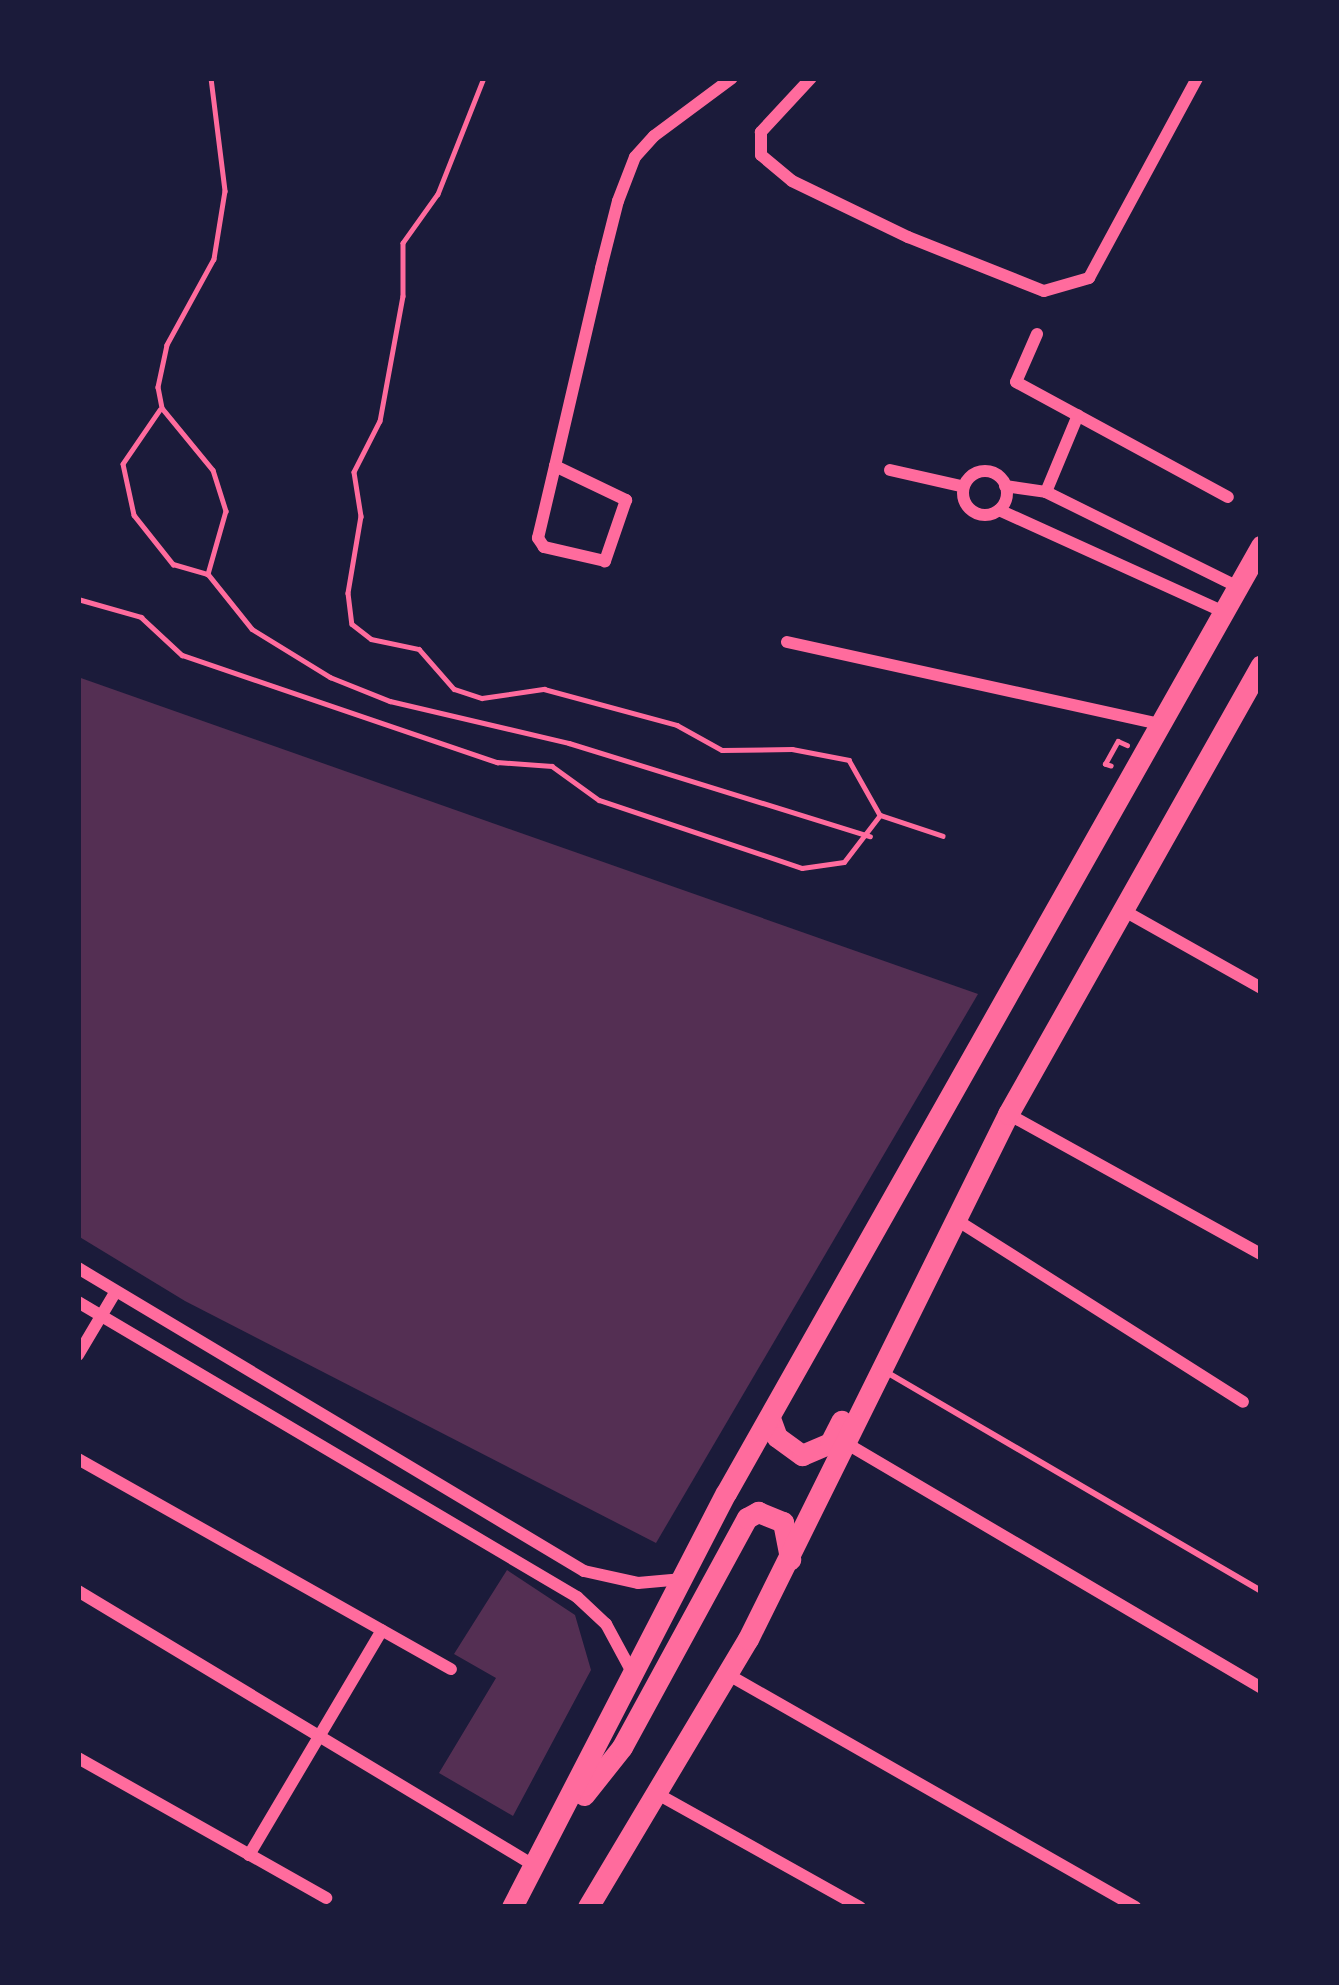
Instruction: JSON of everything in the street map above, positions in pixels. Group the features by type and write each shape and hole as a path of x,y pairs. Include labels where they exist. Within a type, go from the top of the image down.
{"main road":[{"path":"512,1907 561,1822 770,1418 1261,546"},
{"path":"588,1907 790,1559 1008,1114 1118,908 1261,664"},
{"path":"770,1418 777,1437 802,1454 830,1443 898,1315 917,1295"},
{"path":"561,1822 622,1748 747,1518 758,1512 784,1522 790,1559"}],"street":[{"path":"555,466 626,500 605,561 540,543 555,466 635,158 732,78"},
{"path":"811,78 761,132 761,155 792,182 908,237 1044,291 1089,278 1197,78"},
{"path":"1037,334 1016,382 1228,497"},
{"path":"1046,492 1078,416"},
{"path":"890,470 961,486 978,515 999,510 1224,612"},
{"path":"961,486 974,471 994,470 1005,486 1046,492 1238,587"},
{"path":"999,510 1005,486"},
{"path":"787,642 1162,724"},
{"path":"1118,908 1261,988"},
{"path":"1008,1114 1261,1254"},
{"path":"955,1219 1244,1402"},
{"path":"78,1268 584,1570 638,1583 684,1579"},
{"path":"78,1355 116,1291"},
{"path":"78,1302 577,1597 606,1624 633,1675"},
{"path":"844,1442 1261,1688"},
{"path":"78,1459 451,1670"},
{"path":"78,1591 535,1866"},
{"path":"249,1855 382,1630"},
{"path":"727,1674 1135,1907"},
{"path":"78,1758 326,1898"},
{"path":"654,1792 860,1907"}],"lane":[{"path":"880,1368 1261,1591"}],"path":[{"path":"211,78 225,191 214,259 167,345 161,408 123,464 128,491 155,545 173,564 208,574 252,629 350,685 870,836"},
{"path":"484,78 438,194 403,242 403,296 380,421 354,472 362,516 348,592 352,624 371,639 419,649 454,689 482,698 544,688 677,725 722,750 792,748 849,760 880,815 943,836"},
{"path":"161,408 213,470 226,511 208,574"},
{"path":"78,599 141,617 182,656 497,762 552,766 598,800 802,868 844,862 870,836 880,815"},
{"path":"1105,764 1118,741"}],"building":[{"path":"78,677 978,994 656,1543 185,1301 78,1236"},
{"path":"507,1570 575,1615 591,1670 513,1816 439,1773 496,1678 454,1654"}]}
